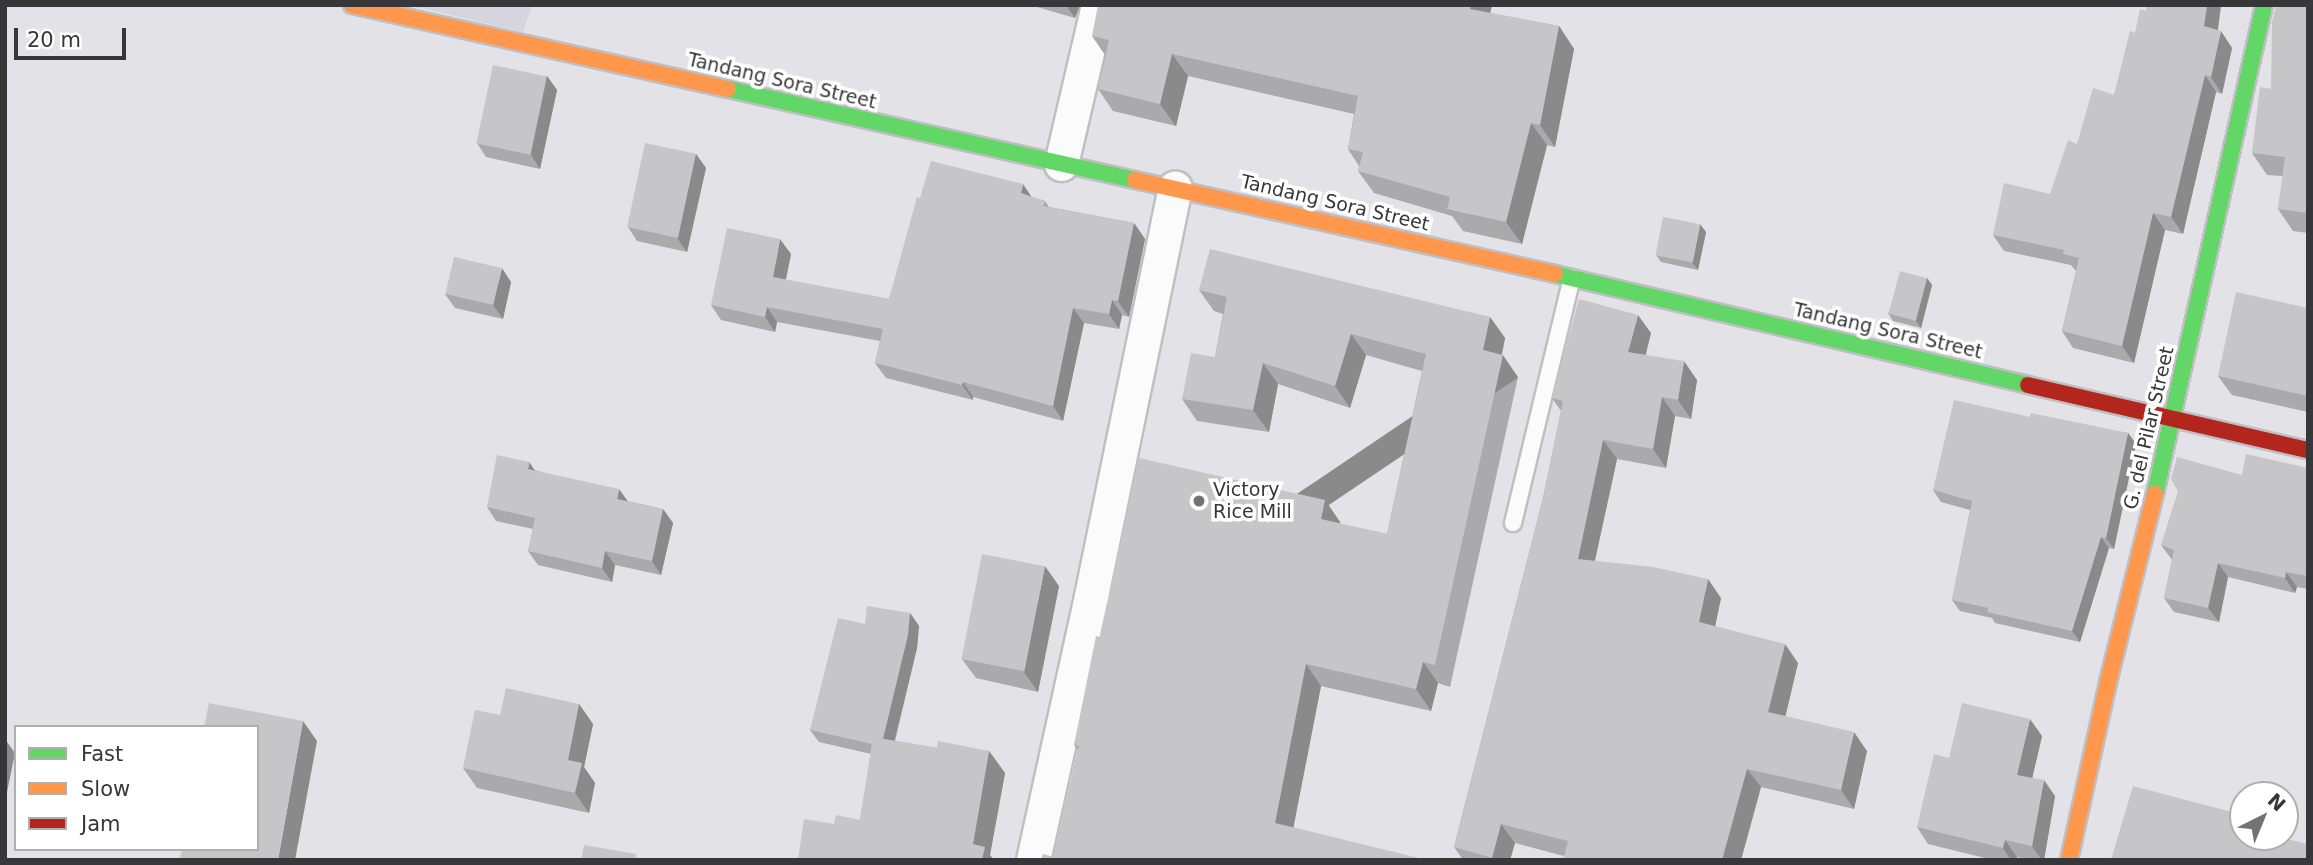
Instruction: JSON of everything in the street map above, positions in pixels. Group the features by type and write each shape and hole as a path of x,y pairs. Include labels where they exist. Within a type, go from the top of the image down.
{"street":[{"name":"Tandang Sora Street","path":"352,5 1572,278 2308,450"},
{"path":"1061,164 1098,5"},
{"name":"G. del Pilar Street","path":"2069,860 2108,682 2174,420 2264,5"},
{"path":"1033,860 1088,610 1175,188"}],"lane":[{"path":"451,28 455,5"},
{"path":"1513,523 1572,278"}],"shaded area":[{"path":"408,5 532,5 523,32"}],"building":[{"path":"1098,5 1471,5 1470,9 1559,26 1540,125 1531,123 1506,222 1447,209 1450,197 1358,171 1363,152 1348,149 1358,96 1172,54 1160,104 1098,89 1109,40 1092,36"},
{"path":"2146,5 2207,5 2204,26 2221,31 2211,77 2205,75 2171,217 2153,213 2122,346 2062,331 2079,258 2063,254 2064,250 1993,235 2004,183 2050,194 2068,140 2077,144 2093,88 2114,95 2130,31 2135,33 2140,9 2146,11"},
{"path":"2276,5 2308,5 2308,213 2278,209 2285,157 2252,153 2260,87 2271,89 2272,22"},
{"path":"493,65 547,76 530,155 476,143"},
{"path":"645,143 696,154 678,238 627,227"},
{"path":"931,161 1023,184 1021,193 1045,201 1043,206 1134,223 1118,301 1112,300 1109,314 1073,308 1053,406 963,382 962,385 875,363 883,329 767,307 765,317 711,305 727,228 780,239 773,277 889,299 917,197 920,198"},
{"path":"1663,217 1700,224 1693,263 1656,255"},
{"path":"1210,249 1490,317 1483,350 1503,355 1435,665 1423,662 1416,689 1306,664 1275,823 1427,860 1041,860 1043,854 1054,857 1079,746 1074,745 1096,636 1100,637 1139,458 1325,500 1321,519 1387,534 1426,354 1351,334 1335,386 1263,363 1253,410 1182,399 1191,353 1215,357 1227,297 1199,290"},
{"path":"454,257 502,268 493,305 445,294"},
{"path":"1900,271 1927,278 1916,321 1889,314"},
{"path":"2236,292 2308,308 2308,396 2218,376"},
{"path":"1579,299 1638,315 1628,352 1684,361 1678,400 1662,397 1653,449 1603,440 1578,559 1653,567 1708,579 1699,622 1785,644 1768,712 1854,732 1841,790 1747,769 1722,860 1563,860 1568,841 1501,824 1492,858 1454,847 1543,498 1563,401 1552,398"},
{"path":"1954,400 2030,417 2031,413 2128,433 2106,538 2101,537 2072,631 1987,612 1988,608 1952,600 1972,501 1933,490"},
{"path":"2246,454 2308,468 2308,576 2286,572 2285,578 2218,563 2208,608 2164,598 2174,550 2161,545 2178,491 2171,479 2177,457 2242,475"},
{"path":"497,455 529,462 528,469 619,489 617,499 663,509 652,561 605,551 602,568 528,551 535,518 487,507"},
{"path":"982,554 1045,566 1024,671 962,659"},
{"path":"867,606 910,613 908,635 883,739 873,737 872,744 810,730 838,618 865,624"},
{"path":"506,688 579,704 568,760 582,763 575,793 463,768 475,710 500,715"},
{"path":"209,703 303,721 278,860 180,858 182,851 259,851 259,725 204,725"},
{"path":"1962,703 2030,719 2017,775 2044,780 2032,846 2005,840 2003,848 1917,827 1934,754 1949,758"},
{"path":"873,737 937,748 938,741 989,751 973,844 985,847 982,860 798,860 804,819 834,824 836,815 860,820"},
{"path":"2133,786 2229,811 2229,851 2299,851 2299,842 2308,844 2308,860 2111,860"},
{"path":"584,845 636,854 635,860 581,860"}],"traffic: fast":[{"path":"2155,494 2264,5"},
{"path":"728,89 1135,180"},
{"path":"1555,274 2028,385"}],"traffic: slow":[{"path":"352,5 728,89"},
{"path":"1135,180 1555,274"},
{"path":"2069,860 2108,682 2155,494"}],"traffic: jam":[{"path":"2028,385 2308,450"}],"place":[{"name":"Victory Rice Mill","path":"1199,501"}]}
